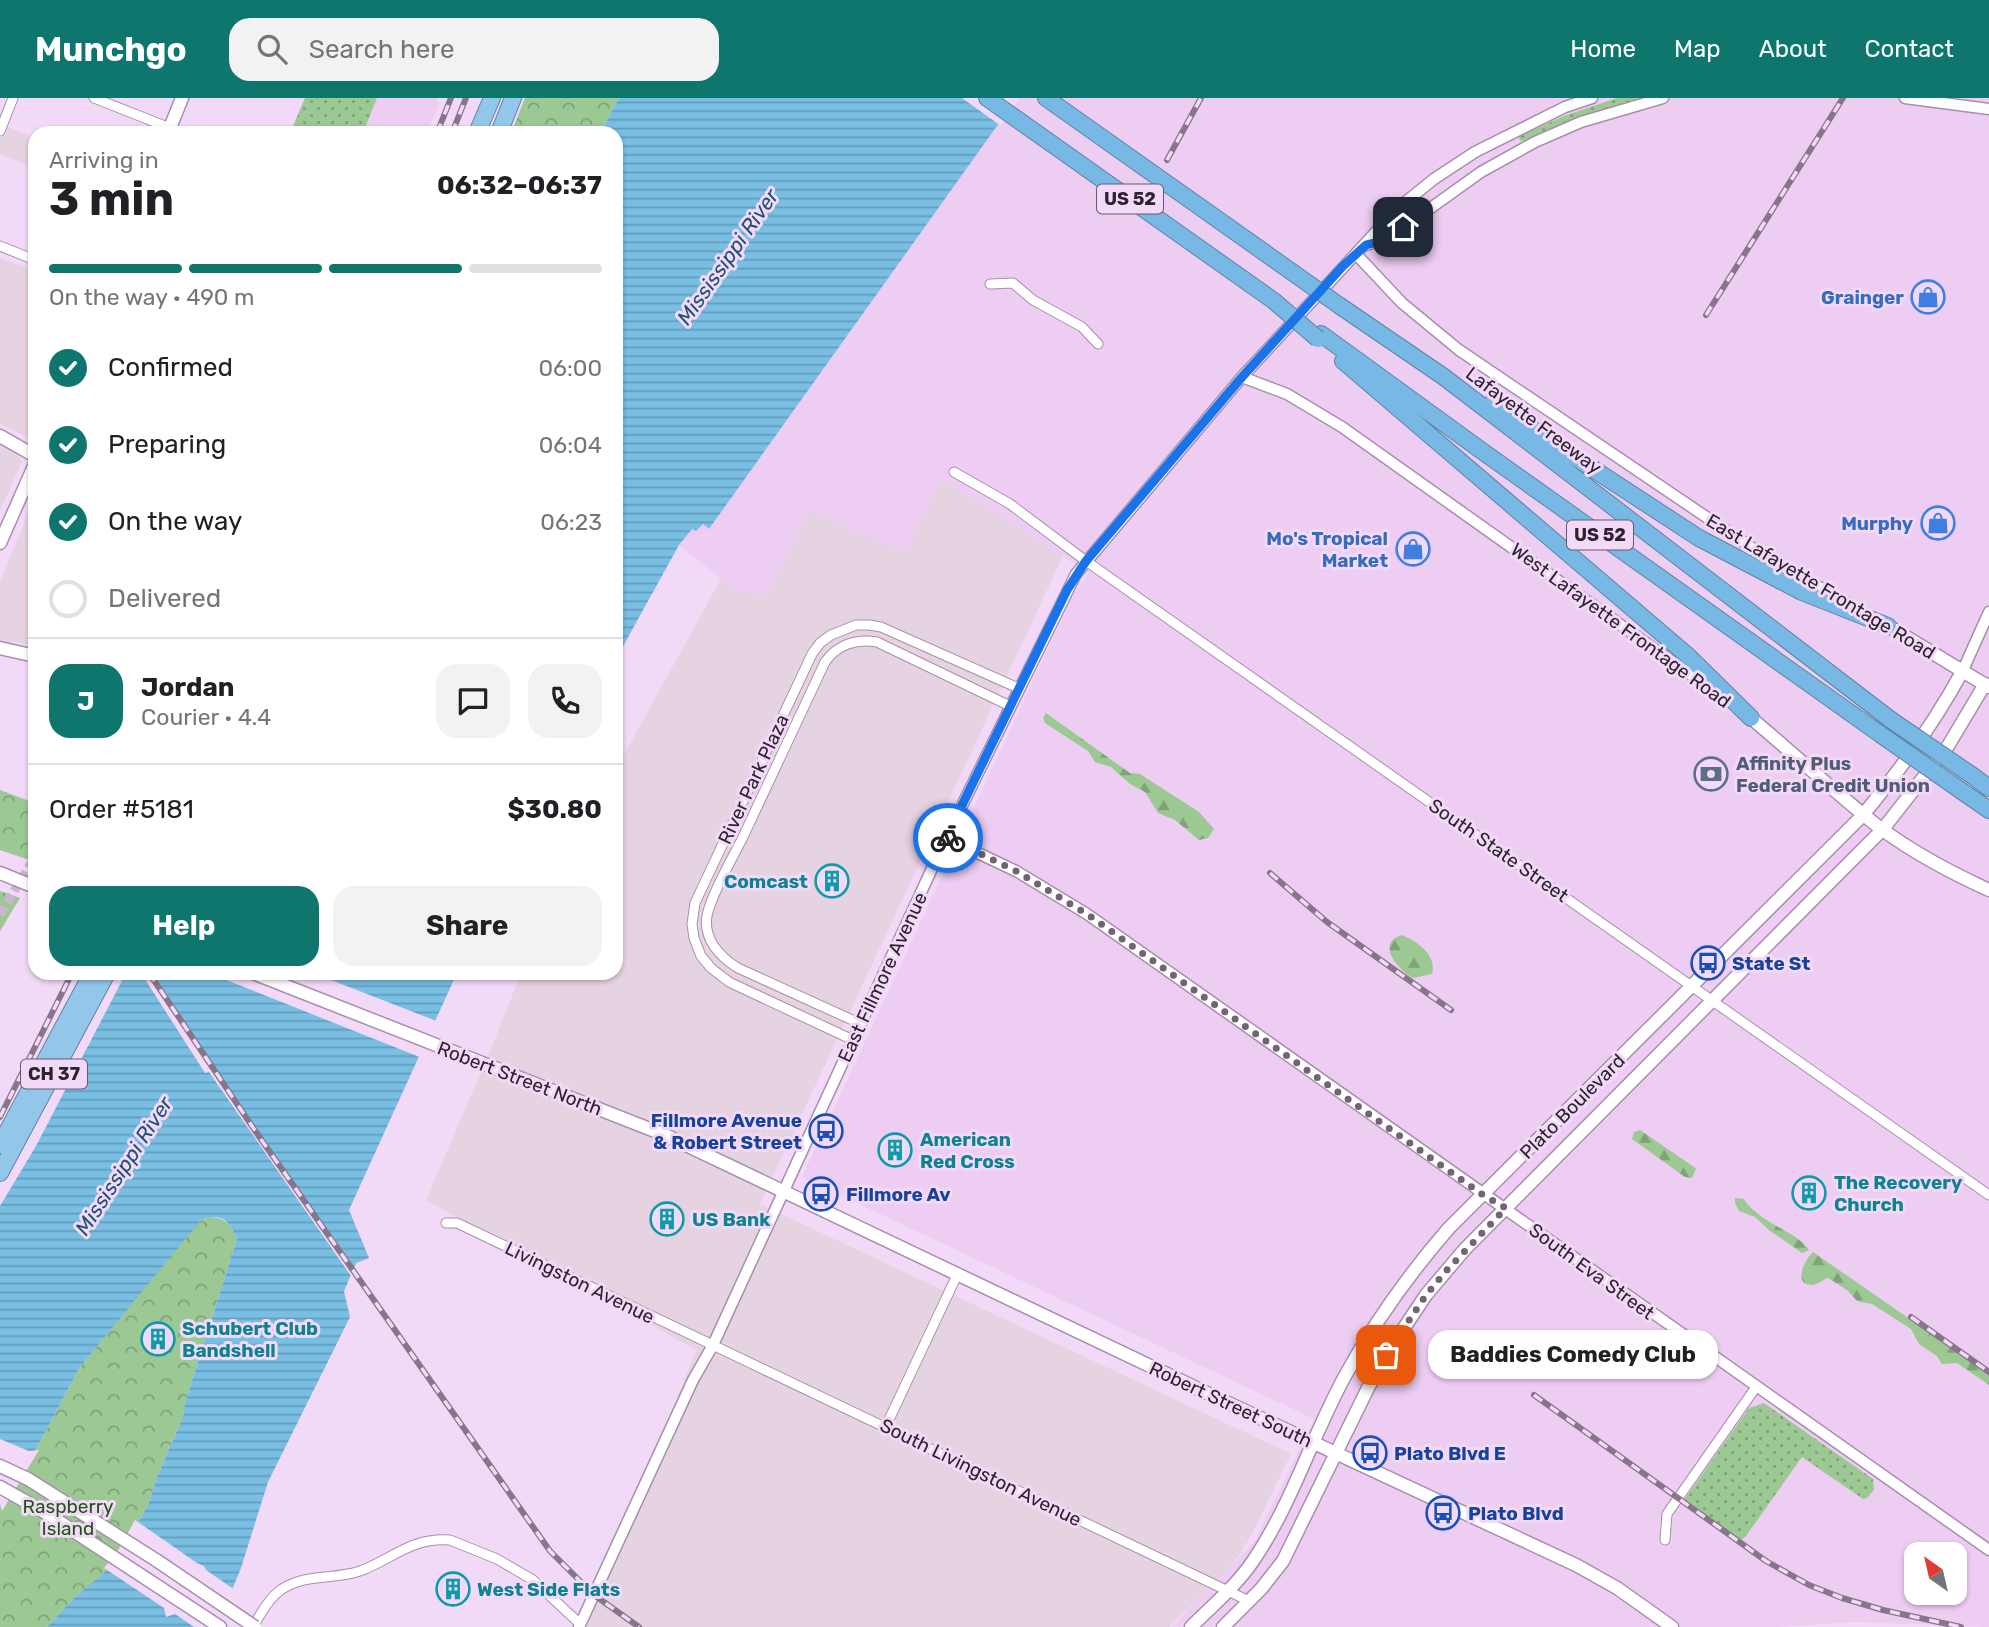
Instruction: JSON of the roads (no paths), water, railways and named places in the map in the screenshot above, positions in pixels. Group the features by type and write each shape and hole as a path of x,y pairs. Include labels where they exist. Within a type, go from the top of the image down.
{"highway":[{"path":"480,126 492,98"},
{"path":"502,126 513,98"},
{"name":"US 52","path":"987,98 1989,812"},
{"name":"Lafayette Freeway","path":"1046,98 1444,377 1891,720 1983,784"},
{"path":"1320,336 1687,655 1751,718"},
{"path":"1444,377 1501,408 1625,492 1699,538 1802,592 1888,626"},
{"name":"CH 37","path":"0,1144 88,980"},
{"name":"CH 37","path":"0,1173 103,980"}],"main road":[{"path":"171,126 182,98"},
{"path":"0,436 28,452"},
{"path":"0,542 28,480"},
{"name":"East Lafayette Frontage Road","path":"1888,626 1988,682"},
{"path":"0,648 28,654"},
{"name":"Plato Boulevard","path":"1191,1627 1252,1563 1270,1533 1364,1342 1401,1287 1449,1228 1863,815 1916,749 1964,670"},
{"name":"Plato Boulevard","path":"1223,1627 1283,1561 1381,1364 1426,1295 1465,1249 1883,829 1948,746 1988,682"},
{"name":"West Lafayette Frontage Road","path":"1751,718 1863,815 1947,871 1989,890"},
{"path":"0,873 28,884"},
{"name":"Robert Street North","path":"271,980 643,1126 784,1191"},
{"name":"Robert Street South","path":"784,1191 1576,1565 1617,1588 1672,1627"},
{"path":"0,1466 28,1479 156,1560 254,1627"},
{"path":"0,1488 17,1495 220,1627"}],"street":[{"path":"0,131 13,98"},
{"path":"94,98 158,126"},
{"name":"East Fillmore Avenue","path":"580,1626 693,1380 713,1345 946,838 1067,590 1086,561 1242,377 1398,208 1434,179 1475,152 1564,107 1592,98"},
{"name":"East Fillmore Avenue","path":"1366,245 1386,240 1481,172 1535,142 1581,122 1663,98"},
{"path":"1905,98 1989,110"},
{"path":"0,246 28,257"},
{"name":"East Lafayette Frontage Road","path":"1356,254 1402,303 1459,351 1761,554 1888,626"},
{"path":"990,285 1013,283 1033,299 1082,327 1098,344"},
{"name":"West Lafayette Frontage Road","path":"1242,377 1287,394 1342,426 1751,718"},
{"name":"South State Street","path":"954,472 1010,504 1086,561 1989,1195"},
{"name":"Plato Boulevard","path":"1964,670 1989,612"},
{"name":"River Park Plaza","path":"853,1040 729,982 711,968 701,956 694,938 692,924 695,903 812,654 820,643 831,635 856,625 881,628 1018,688"},
{"name":"River Park Plaza","path":"861,1024 738,968 722,957 714,948 708,934 707,916 724,875 825,662 839,648 859,640 877,642 1010,706"},
{"name":"South Eva Street","path":"946,838 1016,871 1087,914 1989,1550"},
{"name":"Livingston Avenue","path":"446,1223 457,1223 713,1345"},
{"path":"886,1426 958,1273"},
{"name":"South Livingston Avenue","path":"713,1345 1249,1601"},
{"path":"1665,1540 1667,1514 1756,1387"},
{"path":"254,1627 269,1602 292,1584 316,1577 359,1571 402,1548 441,1539 450,1539 497,1559 533,1580 580,1626"}],"water":[{"name":"Mississippi River","path":"619,98 1017,98 709,529 703,524 696,531 692,529 679,545 623,646 623,126 604,126"},
{"name":"Mississippi River","path":"122,980 454,980 349,1210 369,1258 356,1263 344,1291 350,1317 268,1482 241,1568 230,1595 209,1627 47,1627 119,1556 148,1505 183,1417 185,1403 237,1239 224,1220 214,1217 201,1220 80,1367 35,1451 0,1508 0,1206 36,1146"}],"tunnel":[{"path":"0,914 28,868"}],"railway":[{"path":"440,126 451,98"},
{"path":"455,126 466,98"},
{"path":"1167,160 1201,98"},
{"path":"1706,315 1843,98"},
{"path":"1270,873 1327,922 1451,1010"},
{"path":"0,1117 68,980"},
{"path":"154,980 258,1135 550,1551 594,1595 639,1627"},
{"path":"1911,1317 1989,1372"},
{"path":"1534,1395 1766,1561 1809,1585 1883,1610 1961,1627"}],"place":[{"name":"Grainger","path":"1928,297"},
{"name":"Murphy","path":"1938,523"},
{"name":"Mo's Tropical Market","path":"1413,549"},
{"name":"Affinity Plus Federal Credit Union","path":"1711,774"},
{"name":"Comcast","path":"832,881"},
{"name":"State St","path":"1708,963"},
{"name":"Fillmore Avenue & Robert Street","path":"826,1131"},
{"name":"American Red Cross","path":"895,1150"},
{"name":"The Recovery Church","path":"1809,1193"},
{"name":"Fillmore Av","path":"821,1194"},
{"name":"US Bank","path":"667,1219"},
{"name":"Schubert Club Bandshell","path":"158,1339"},
{"name":"Baddies Comedy Club","path":"1386,1355"},
{"name":"Plato Blvd E","path":"1370,1453"},
{"name":"Plato Blvd","path":"1443,1513"},
{"name":"West Side Flats","path":"453,1589"}],"park label":[{"name":"Raspberry Island","path":"68,1517"}]}
